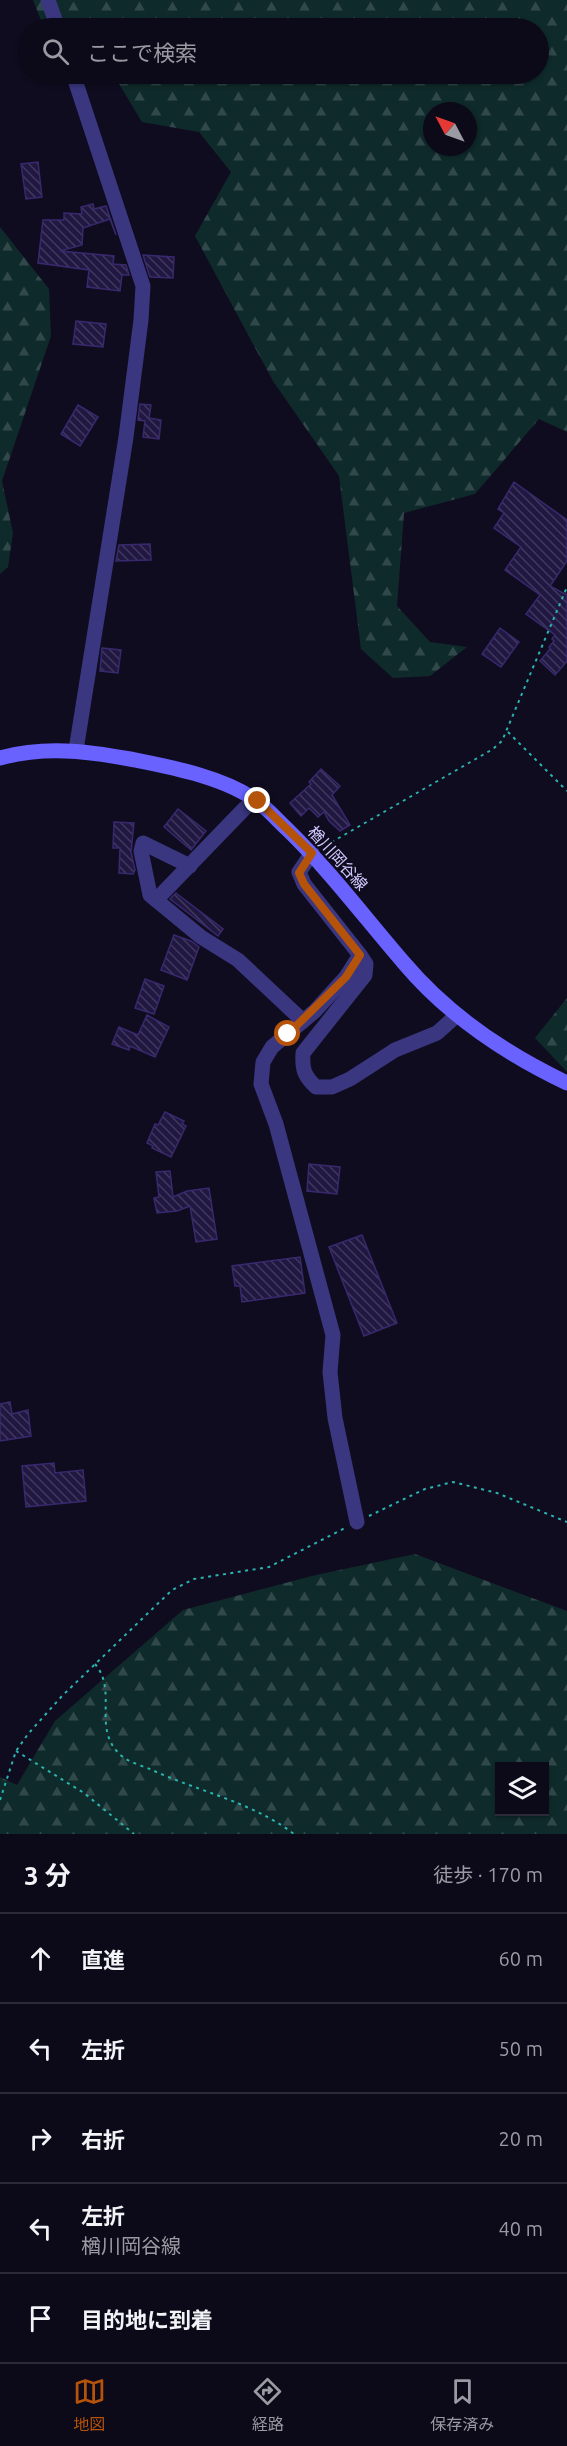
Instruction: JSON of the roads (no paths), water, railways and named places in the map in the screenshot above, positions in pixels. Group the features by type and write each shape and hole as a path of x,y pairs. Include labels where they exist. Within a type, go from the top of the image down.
{"main road":[{"name":"楢川岡谷線","path":"0,758 33,751 76,750 174,768 218,781 258,801 312,853 405,965 456,1016 513,1053 567,1083"}],"street":[{"path":"48,0 54,18"},
{"path":"76,84 143,286 141,320 126,436 76,750"},
{"path":"156,900 245,808"},
{"path":"190,866 143,843 141,851 147,887 156,900 201,937 238,960 303,1021"},
{"path":"312,853 299,873 304,884 366,964 365,975 303,1053 302,1067 305,1078 316,1087 332,1087 350,1079 395,1050 437,1033 456,1016"},
{"path":"357,1522 335,1418 330,1372 333,1335 276,1124 261,1083 263,1062 272,1047 303,1021 346,977 360,955"}]}
